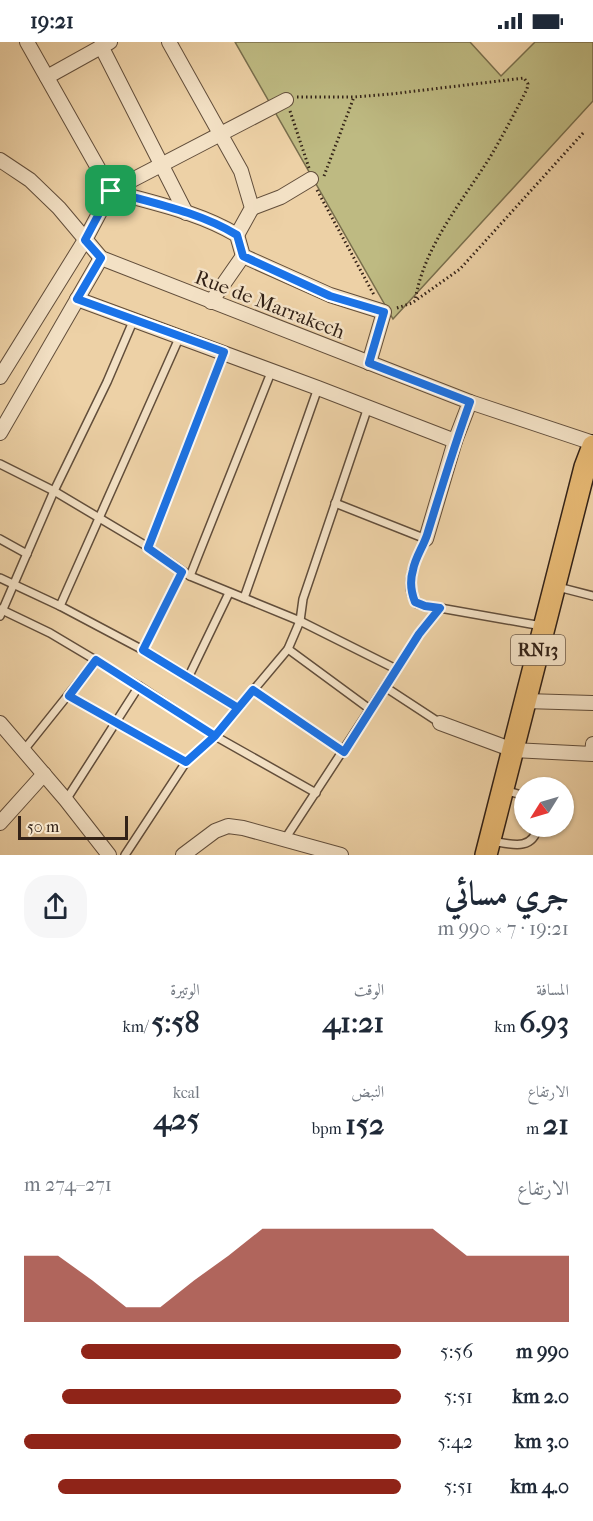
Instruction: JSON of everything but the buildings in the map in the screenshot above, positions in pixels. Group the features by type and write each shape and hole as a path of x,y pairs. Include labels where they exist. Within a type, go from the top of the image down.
{"main road":[{"name":"RN13","path":"488,848 585,467 593,444"}],"street":[{"path":"27,42 111,191 220,225 237,235 243,256 330,296 384,312 369,363"},
{"path":"169,42 241,171 252,208"},
{"path":"47,77 106,44 186,213"},
{"path":"0,377 85,240 111,191 286,100"},
{"name":"Rue de Marrakech","path":"0,160 30,180 59,208 101,258 470,402 593,444"},
{"path":"237,235 252,208 281,197 311,179"},
{"path":"211,302 243,256"},
{"path":"0,433 101,258"},
{"path":"77,299 272,370 455,441"},
{"path":"426,539 455,441 470,402"},
{"path":"525,701 592,701"},
{"path":"0,723 66,800 109,855"},
{"path":"440,723 513,750 593,751"},
{"path":"0,823 44,774"},
{"path":"183,855 215,831 228,826 285,839 323,853 341,855"}],"lane":[{"path":"134,319 108,382 54,491 1,612 50,633 139,686 215,736 316,793"},
{"path":"60,606 180,336"},
{"path":"148,548 224,352"},
{"path":"190,576 272,370"},
{"path":"244,598 318,388"},
{"path":"125,855 186,762 215,736 288,650 300,621 303,599 368,408"},
{"path":"0,464 54,491 148,548 182,572 300,621 396,669"},
{"path":"335,503 426,539 413,567 411,588 417,604 544,626"},
{"path":"0,539 27,554"},
{"path":"143,650 182,572"},
{"path":"0,578 60,606 143,650 238,708"},
{"path":"555,586 593,596"},
{"path":"188,678 229,593"},
{"path":"285,839 419,634 440,608"},
{"path":"288,650 371,710"},
{"path":"24,750 96,660"},
{"path":"66,800 139,686"},
{"path":"385,687 440,723"},
{"path":"253,690 344,752"},
{"path":"69,696 186,762"},
{"path":"502,790 514,793"},
{"path":"488,848 519,845 534,837"}],"path":[{"path":"415,301 419,280 442,230 491,155 528,84 524,78 354,97 289,97 286,100 311,179 384,312 415,301 460,269 584,132"},
{"path":"318,192 354,97"}],"shaded area":[{"path":"235,42 470,42 501,76 535,42 593,42 593,101 393,319"}],"route":[{"path":"111,191 85,240 101,258 77,299 224,352 148,548 182,572 143,650 238,708 215,736 186,762 69,696 96,660 215,736 253,690 344,752 419,634 440,608 415,602 411,588 413,567 426,539 455,441 470,402 369,363 384,312 330,296 243,256 237,235 220,225 111,191"}]}
